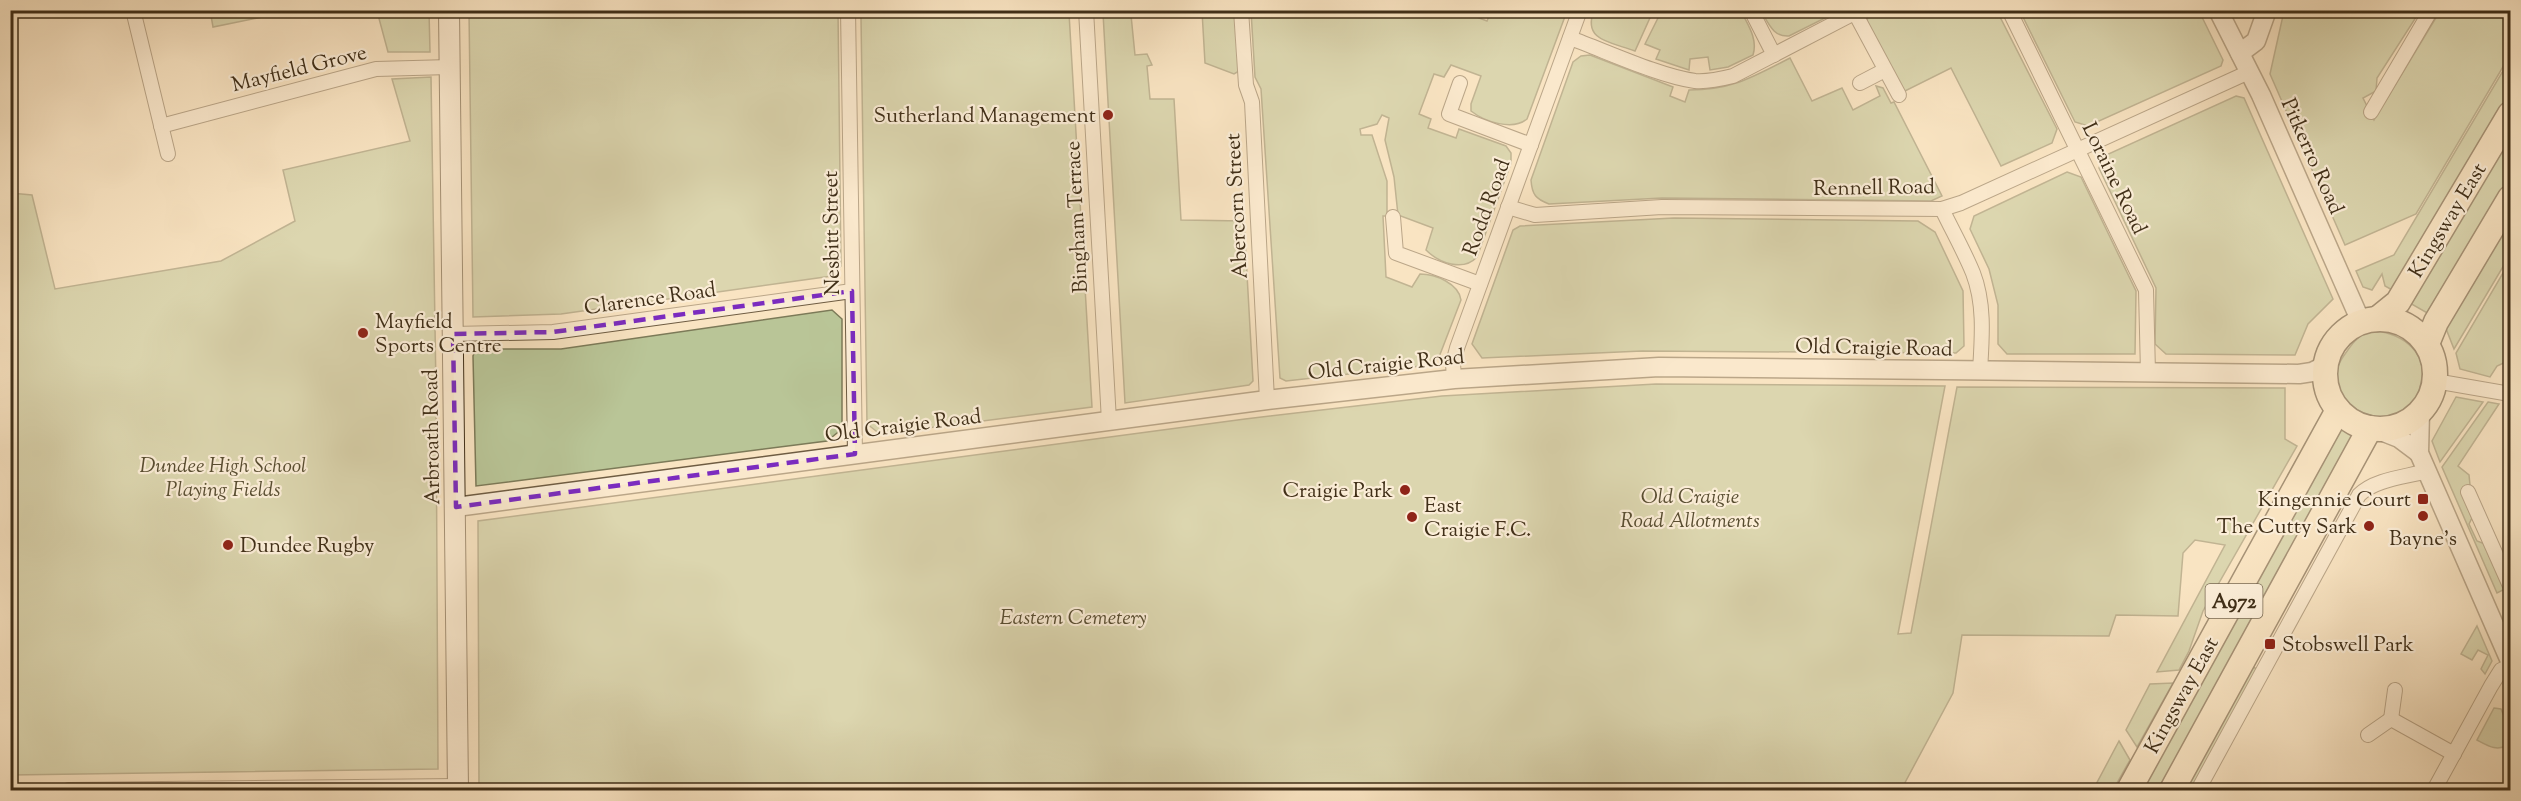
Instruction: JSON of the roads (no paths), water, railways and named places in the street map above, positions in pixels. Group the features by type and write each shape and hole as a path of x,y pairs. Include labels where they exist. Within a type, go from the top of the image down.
{"highway":[{"name":"Kingsway East","path":"2326,365 2330,351 2349,328 2369,320 2398,302 2511,114"},
{"name":"Kingsway East","path":"2427,344 2436,322 2511,198"},
{"path":"2326,365 2327,389 2338,410 2352,422 2373,429 2403,424 2420,412 2427,403 2435,381 2435,370 2427,344 2405,325 2392,320 2369,320"},
{"name":"Kingsway East","path":"2129,790 2338,410"},
{"name":"Kingsway East","path":"2172,790 2373,429"}],"main road":[{"name":"Arbroath Road","path":"449,10 458,788"}],"street":[{"path":"133,10 168,154"},
{"name":"Nesbitt Street","path":"848,10 855,454"},
{"name":"Bingham Terrace","path":"1086,10 1109,421"},
{"name":"Abercorn Street","path":"1241,10 1246,85 1252,102 1267,400"},
{"name":"Rodd Road","path":"1454,379 1453,363 1457,348 1580,10"},
{"path":"1751,10 1774,55"},
{"name":"Loraine Road","path":"2008,10 2145,290 2148,373"},
{"name":"Pitkerro Road","path":"2218,10 2369,320"},
{"path":"2240,53 2256,41 2267,10"},
{"path":"2371,112 2431,10"},
{"path":"1570,38 1677,77 1698,81 1716,80 1733,76 1858,12 1899,95"},
{"name":"Mayfield Grove","path":"161,126 376,69 450,67"},
{"path":"1860,83 1886,70"},
{"name":"Rennell Road","path":"1508,207 1535,215 1662,207 1942,209 1961,203 2249,72"},
{"name":"Rodd Road","path":"1460,83 1449,114 1531,145"},
{"path":"1942,209 1973,274 1981,306 1980,371"},
{"name":"Rodd Road","path":"1393,217 1396,253 1480,284"},
{"name":"Clarence Road","path":"453,334 553,332 852,291"},
{"name":"Old Craigie Road","path":"456,507 1267,400 1454,379 1659,367 2299,374 2313,372 2326,365"},
{"path":"2435,381 2511,394"},
{"path":"2420,412 2419,453 2511,661"},
{"path":"2373,429 2399,438 2419,453"},
{"path":"2198,790 2359,495 2366,488 2375,484 2427,471"},
{"path":"2468,492 2511,586"},
{"path":"2434,790 2501,670 2511,666"},
{"path":"2368,735 2391,719 2395,690"},
{"path":"2391,719 2454,754"},
{"path":"69,790 458,788"}],"place":[{"name":"Sutherland Management","path":"1108,115"},
{"name":"Mayfield Sports Centre","path":"363,333"},
{"name":"Craigie Park","path":"1405,490"},
{"name":"Kingennie Court","path":"2423,499"},
{"name":"Bayne's","path":"2423,516"},
{"name":"East Craigie F.C.","path":"1412,517"},
{"name":"The Cutty Sark","path":"2369,526"},
{"name":"Dundee Rugby","path":"228,545"},
{"name":"Stobswell Park","path":"2270,644"}],"park label":[{"name":"Dundee High School Playing Fields","path":"223,477"},
{"name":"Old Craigie Road Allotments","path":"1690,508"},
{"name":"Eastern Cemetery","path":"1073,617"}]}
